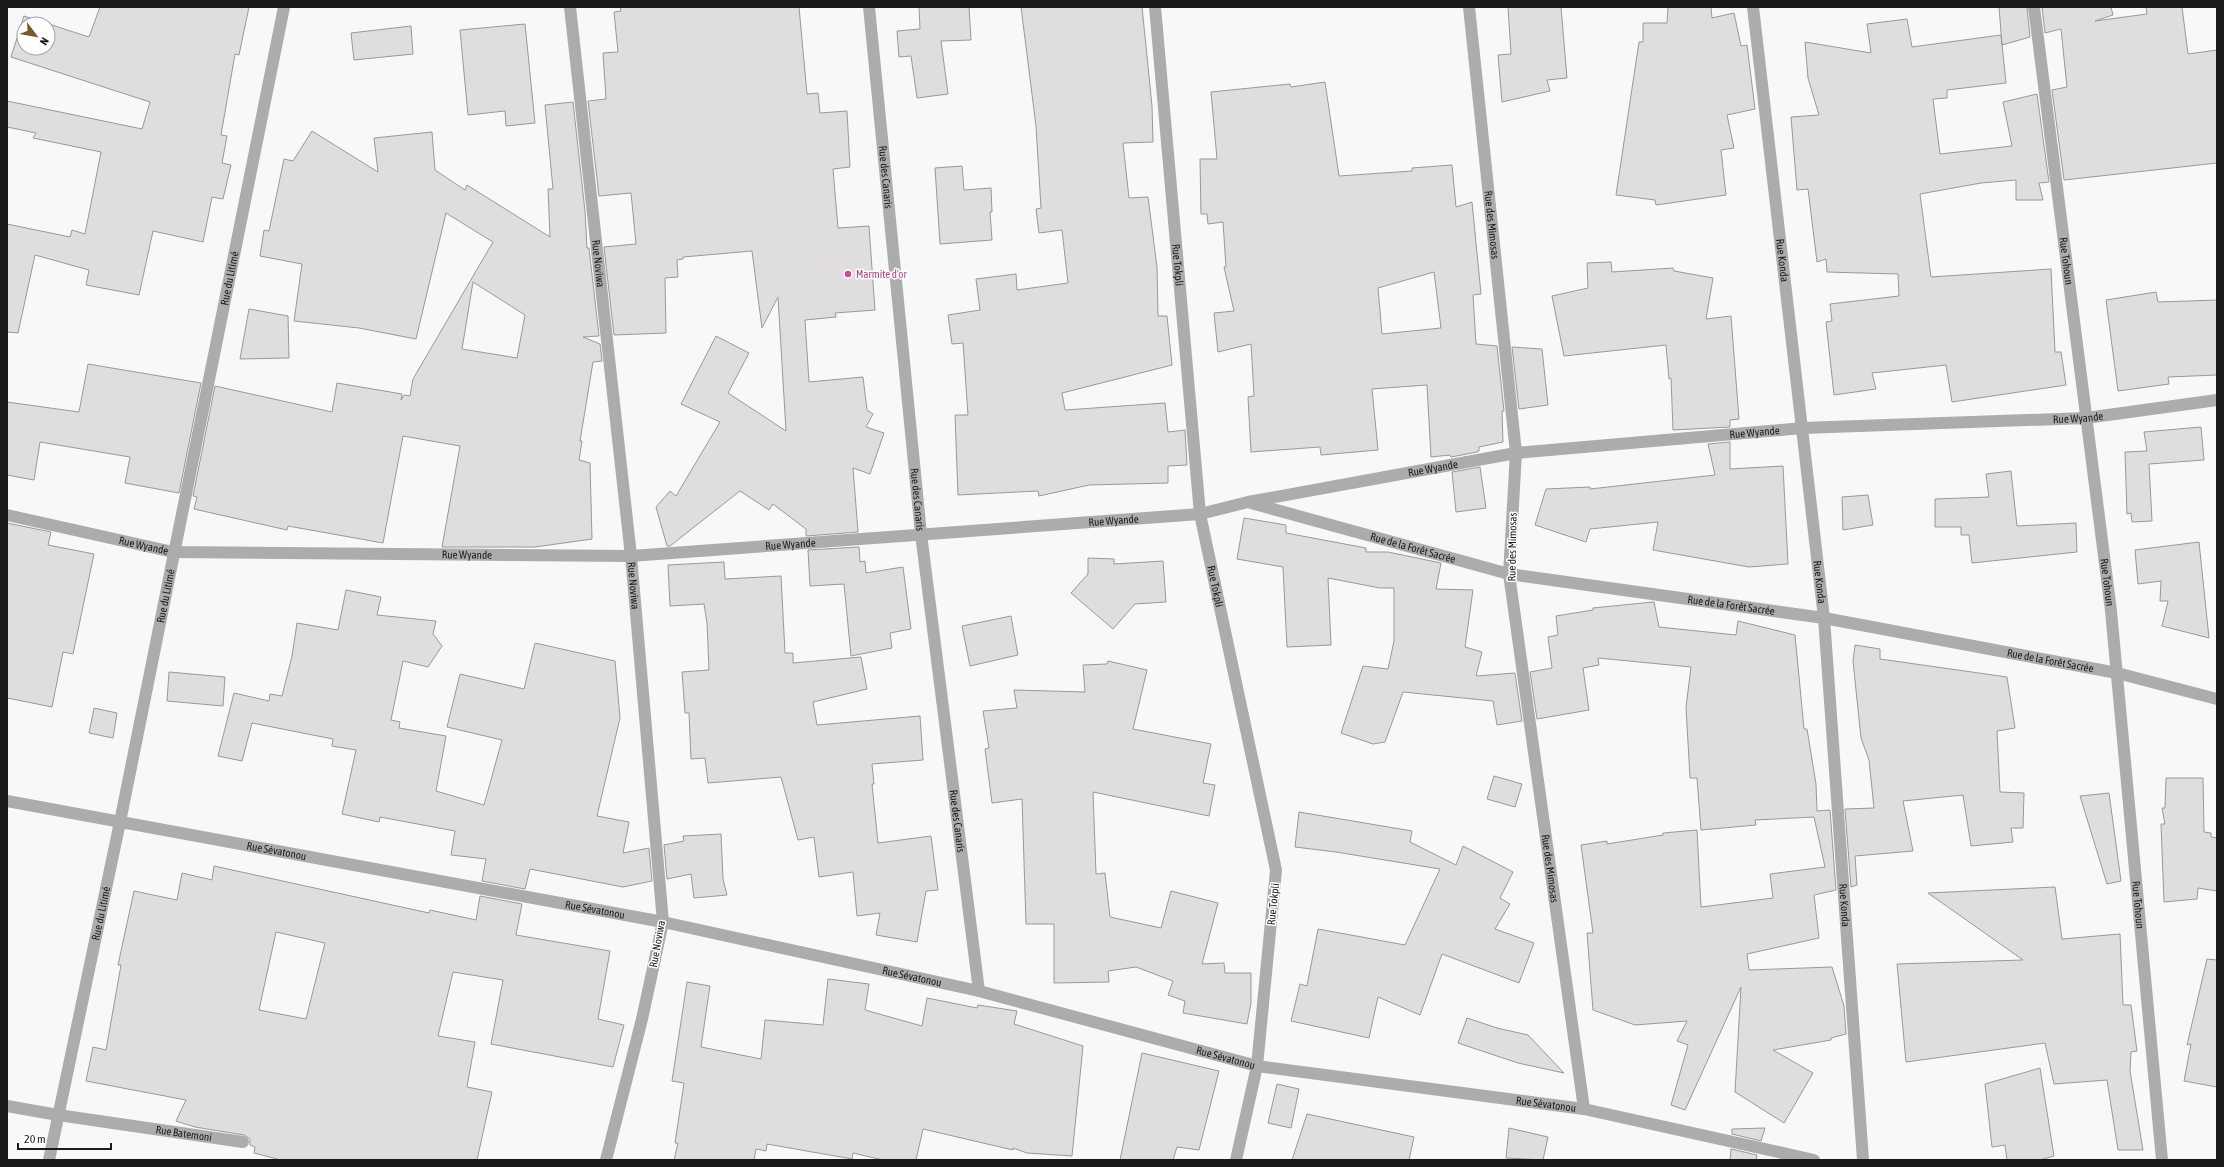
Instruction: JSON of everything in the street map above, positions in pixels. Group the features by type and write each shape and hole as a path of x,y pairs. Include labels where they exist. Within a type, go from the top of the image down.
{"street":[{"name":"Rue du Litimé","path":"49,1160 120,822 173,552 284,7"},
{"name":"Rue Noviwa","path":"570,7 631,556 663,922 642,1019 606,1160"},
{"name":"Rue des Canaris","path":"868,7 921,534 979,991"},
{"name":"Rue Tokpli","path":"1155,7 1200,514 1276,870 1257,1066 1236,1160"},
{"name":"Rue des Mimosas","path":"1469,7 1516,453 1509,574 1584,1109"},
{"name":"Rue Konda","path":"1753,7 1824,618 1863,1160"},
{"name":"Rue Tohoun","path":"2034,7 2117,673 2162,1160"},
{"name":"Rue Wyande","path":"7,515 173,552 631,556 1200,514 1248,502 1516,453 1803,428 2086,418 2217,400"},
{"name":"Rue de la Forêt Sacrée","path":"1248,502 1509,574 1824,618 2117,673 2217,700"},
{"name":"Rue Sévatonou","path":"7,802 663,922 979,991 1257,1066 1584,1109 1814,1160"},
{"name":"Rue Batemoni","path":"7,1106 58,1116 243,1142"}],"building":[{"path":"100,7 249,7 239,55 235,54 221,135 227,136 222,163 231,165 223,199 212,197 203,242 153,231 139,295 86,285 89,270 35,255 18,333 7,332 7,224 70,237 72,230 85,234 101,152 33,138 36,133 7,127 7,101 142,129 150,102 11,57 16,41 16,56 56,56 56,26 89,37"},
{"path":"620,7 799,7 807,94 818,93 820,113 847,111 850,167 833,169 838,228 869,226 875,310 835,313 836,317 805,320 809,382 863,377 867,410 873,414 866,427 884,433 870,474 853,468 858,532 806,536 806,529 773,504 769,510 740,491 670,546 667,546 656,507 670,491 676,496 720,422 681,404 716,336 749,353 728,393 786,431 778,297 762,328 752,251 683,257 683,259 677,260 678,277 665,278 666,333 614,335 604,247 636,244 631,193 599,196 588,101 606,99 603,53 618,52 614,12 621,11"},
{"path":"919,7 969,7 971,40 941,41 948,94 917,98 911,56 899,57 897,31 920,29"},
{"path":"1021,7 1142,7 1152,106 1153,142 1123,143 1129,198 1148,197 1157,267 1158,316 1167,316 1172,365 1062,393 1065,410 1165,403 1168,432 1185,430 1187,465 1168,466 1168,483 1089,485 1039,496 1038,491 958,495 955,415 968,415 963,343 952,344 948,315 980,310 976,279 1016,274 1017,290 1068,283 1062,230 1039,233 1036,209 1041,208 1036,126"},
{"path":"1508,7 1561,7 1567,78 1547,80 1550,91 1502,102 1498,55 1511,54"},
{"path":"1668,7 1711,7 1712,18 1734,13 1741,46 1747,45 1755,109 1727,115 1734,148 1721,150 1726,195 1656,205 1655,200 1616,195 1639,42 1643,42 1643,23 1667,23"},
{"path":"1999,7 2027,7 2030,37 2002,45"},
{"path":"2042,7 2111,7 2113,15 2095,21 2147,14 2146,7 2182,7 2188,54 2217,50 2217,163 2064,180 2052,90 2067,87 2061,29 2045,33"},
{"path":"1907,19 1912,47 2001,35 2006,83 1947,90 1947,98 1933,99 1940,154 2012,146 2003,102 2037,94 2049,182 2039,183 2043,200 2016,200 2016,180 1981,183 1920,194 1931,277 2051,269 2055,352 2061,352 2066,385 1952,402 1946,365 1872,373 1876,389 1834,395 1826,322 1832,321 1830,304 1899,296 1898,274 1827,272 1826,259 1817,262 1808,189 1797,190 1791,117 1819,115 1808,78 1805,42 1871,53 1867,24"},
{"path":"525,24 535,123 506,126 505,111 468,115 460,30"},
{"path":"411,26 413,54 354,60 351,33"},
{"path":"1325,82 1339,176 1412,171 1412,168 1452,165 1456,207 1472,202 1481,294 1473,295 1476,344 1497,346 1504,411 1502,411 1503,442 1479,447 1479,451 1477,452 1451,457 1450,455 1431,457 1427,385 1372,389 1378,450 1321,455 1320,447 1251,452 1248,397 1254,396 1251,344 1218,352 1214,313 1234,311 1224,267 1226,267 1223,222 1208,224 1207,214 1201,214 1200,159 1217,159 1211,92 1290,84 1291,87","holes":["1434,272 1441,328 1382,334 1378,288"]},
{"path":"573,102 585,211 587,248 589,248 599,336 583,337 600,344 602,361 593,362 580,441 582,441 579,460 590,463 592,539 535,547 442,547 460,446 403,436 383,543 288,526 287,530 194,509 197,497 193,496 215,386 332,412 337,383 402,394 401,400 404,395 410,396 413,379 493,242 446,213 416,339 359,328 294,321 302,264 260,256 264,230 269,231 284,159 293,161 312,131 378,172 374,138 432,132 435,170 465,190 467,185 550,237 548,189 553,189 545,105","holes":["473,282 525,315 517,358 462,349"]},
{"path":"962,166 964,190 991,188 992,212 990,212 992,240 940,244 935,168"},
{"path":"1611,262 1612,272 1673,268 1674,271 1713,278 1706,319 1731,316 1739,419 1730,420 1730,427 1673,430 1671,378 1669,379 1666,345 1564,356 1552,296 1588,288 1587,263"},
{"path":"2156,292 2158,302 2217,300 2217,375 2168,377 2169,384 2118,391 2106,300"},
{"path":"249,309 288,316 289,358 240,359"},
{"path":"1512,347 1542,349 1548,405 1519,409"},
{"path":"88,364 201,383 179,493 125,483 130,457 40,442 34,480 7,475 7,402 79,412"},
{"path":"2201,427 2204,460 2149,464 2152,521 2132,522 2131,513 2127,514 2125,452 2147,451 2144,432"},
{"path":"1730,442 1730,469 1783,466 1788,564 1749,567 1653,550 1658,522 1590,529 1586,542 1535,525 1546,489 1590,487 1590,489 1715,475 1708,444"},
{"path":"1480,467 1486,508 1456,512 1452,472"},
{"path":"2011,471 2017,526 2076,523 2077,552 1972,563 1969,535 1961,535 1961,527 1935,527 1935,499 1989,497 1986,474"},
{"path":"1868,495 1873,525 1843,530 1842,497"},
{"path":"1244,518 1286,525 1286,533 1366,548 1366,552 1388,552 1441,563 1436,589 1473,590 1465,647 1482,652 1476,676 1515,673 1522,721 1497,725 1493,701 1403,692 1385,742 1373,744 1341,733 1363,666 1388,669 1394,641 1394,588 1380,588 1328,578 1331,645 1287,647 1283,567 1237,559"},
{"path":"7,523 51,532 48,545 94,554 73,654 63,652 52,707 7,698"},
{"path":"2199,542 2209,638 2162,626 2168,601 2160,601 2161,581 2138,584 2135,550"},
{"path":"859,547 860,562 865,561 866,573 903,567 911,629 890,633 892,648 851,656 844,584 810,586 808,550"},
{"path":"1088,558 1114,559 1114,564 1163,561 1166,602 1135,604 1113,629 1071,593 1088,574"},
{"path":"724,562 725,579 781,576 785,653 793,653 793,663 861,657 867,689 813,702 817,725 920,716 923,760 872,764 874,784 872,784 878,843 931,836 938,890 926,891 917,942 876,935 880,913 857,916 853,872 819,877 814,837 798,840 781,777 708,783 705,758 691,759 689,713 685,713 682,672 709,670 707,623 704,604 670,606 668,565"},
{"path":"346,590 381,597 377,615 436,621 433,634 442,646 428,667 403,661 391,720 400,722 399,728 446,736 436,791 484,805 502,740 447,727 460,674 524,689 535,643 615,661 620,718 597,816 629,822 623,853 649,848 652,881 623,887 530,869 525,889 482,881 486,859 451,855 455,831 380,817 379,822 342,814 356,750 332,746 333,739 252,723 242,761 218,756 234,693 269,701 270,694 282,696 292,656 297,623 338,630"},
{"path":"1654,602 1659,627 1736,635 1738,621 1795,635 1804,729 1807,729 1816,784 1817,811 1830,810 1836,890 1814,895 1819,938 1747,954 1749,970 1832,967 1844,1006 1846,1034 1831,1038 1831,1040 1773,1050 1813,1073 1784,1123 1735,1092 1741,987 1685,1110 1671,1105 1688,1045 1677,1041 1687,1021 1635,1025 1593,1010 1587,933 1593,933 1581,845 1607,841 1607,844 1663,835 1663,833 1697,830 1701,907 1773,898 1770,874 1825,867 1814,817 1755,820 1756,825 1701,830 1697,778 1690,778 1686,707 1691,667 1598,658 1599,665 1583,668 1589,710 1537,719 1530,672 1552,668 1548,637 1558,635 1556,616 1593,610 1593,608"},
{"path":"1011,616 1018,655 970,666 962,626"},
{"path":"1855,645 1880,649 1880,659 2007,677 2015,728 1997,731 2000,792 2024,793 2023,828 2011,828 2013,842 1971,846 1963,795 1903,801 1913,851 1855,856 1857,885 1851,887 1845,809 1874,808 1869,760 1861,738 1853,661"},
{"path":"1108,661 1147,670 1133,729 1211,744 1203,783 1215,785 1209,816 1093,792 1096,874 1105,873 1110,917 1161,928 1171,891 1218,903 1202,964 1224,963 1225,973 1251,973 1251,1003 1247,1024 1183,1013 1185,1001 1168,995 1173,981 1136,967 1108,971 1109,982 1054,983 1054,924 1026,924 1022,799 992,803 985,749 989,748 983,711 1017,708 1014,690 1085,692 1083,665 1107,664"},
{"path":"169,672 225,677 223,706 167,701"},
{"path":"94,708 117,713 113,738 89,733"},
{"path":"1494,776 1522,784 1515,807 1487,799"},
{"path":"2166,778 2203,778 2204,832 2211,833 2211,837 2217,838 2217,891 2198,888 2197,899 2164,902 2161,824 2165,824 2162,808 2165,808"},
{"path":"2109,793 2121,881 2107,884 2080,796"},
{"path":"1299,812 1412,831 1410,842 1456,865 1463,846 1513,872 1500,898 1510,904 1495,929 1534,943 1519,983 1442,954 1420,1015 1378,997 1369,1038 1291,1021 1300,984 1307,986 1318,929 1405,945 1440,869 1336,852 1295,847"},
{"path":"721,834 723,879 727,895 694,898 691,874 667,879 664,845 684,841 683,836"},
{"path":"214,866 429,913 430,910 476,920 480,896 522,904 516,935 610,951 598,1019 624,1025 613,1067 491,1044 503,980 453,972 438,1036 475,1042 467,1087 492,1092 477,1160 281,1160 254,1153 255,1147 250,1145 250,1139 244,1135 195,1127 176,1121 186,1100 86,1081 93,1047 106,1050 121,965 118,965 134,891 177,900 182,873 212,880","holes":["276,932 325,943 306,1019 259,1010"]},
{"path":"2055,887 2062,939 2120,934 2123,1005 2131,1005 2137,1051 2131,1052 2130,1071 2143,1150 2118,1150 2107,1080 2054,1084 2045,1043 1906,1062 1897,964 2023,960 1928,893"},
{"path":"2207,959 2217,960 2217,1087 2184,1081 2191,1044 2187,1045"},
{"path":"828,979 869,984 865,1010 922,1026 927,998 977,1008 978,1005 1017,1011 1014,1024 1083,1046 1072,1156 1027,1153 1013,1148 1013,1150 923,1129 916,1160 883,1160 853,1153 852,1159 767,1144 766,1151 756,1149 754,1160 674,1160 678,1143 675,1143 684,1083 672,1081 687,982 710,986 701,1047 761,1059 765,1020 823,1025"},
{"path":"1467,1018 1497,1028 1528,1035 1564,1073 1518,1063 1458,1043"},
{"path":"1142,1053 1219,1071 1199,1150 1177,1147 1173,1160 1120,1160"},
{"path":"2040,1068 2054,1156 2040,1160 2007,1160 2005,1145 1992,1147 1985,1084"},
{"path":"1277,1084 1299,1089 1291,1128 1268,1123"},
{"path":"1307,1114 1414,1137 1409,1160 1292,1160"},
{"path":"1509,1128 1548,1137 1543,1160 1506,1158"},
{"path":"1765,1128 1761,1141 1732,1134 1732,1129"},
{"path":"1731,1149 1757,1155 1756,1160 1730,1160"}],"place":[{"name":"Marmite d'or","path":"848,274"}]}
